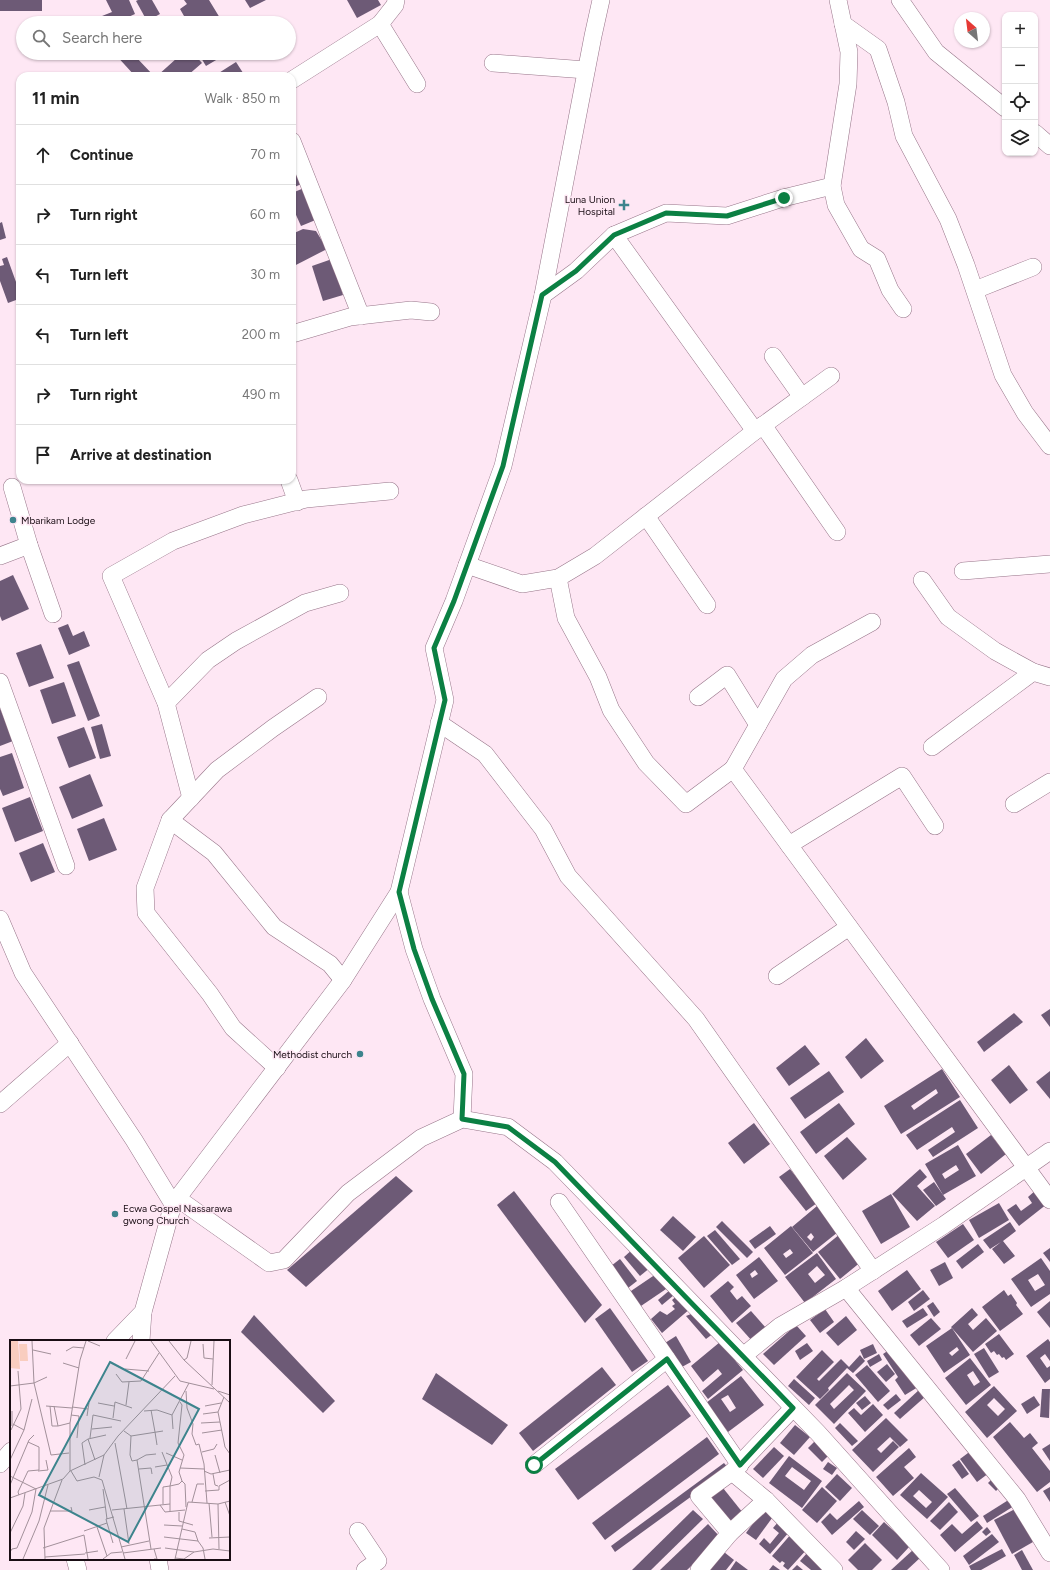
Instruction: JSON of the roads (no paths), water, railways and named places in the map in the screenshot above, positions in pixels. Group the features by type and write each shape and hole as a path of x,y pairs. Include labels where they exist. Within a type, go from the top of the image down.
{"street":[{"path":"296,77 380,24 395,5 396,0"},
{"path":"141,1340 143,1312 175,1201 343,980 399,892 445,700 434,648 454,601 503,466 542,295 601,0"},
{"path":"838,0 849,52 848,84 832,186 836,205 861,249 877,259 890,290 903,309"},
{"path":"900,0 936,52 1002,106"},
{"path":"380,24 417,84"},
{"path":"843,24 878,49 896,102 904,136 948,219 975,290 1003,375 1025,413 1050,446"},
{"path":"492,63 586,70"},
{"path":"1038,136 1050,146"},
{"path":"296,150 361,316"},
{"path":"542,295 576,271 614,235 666,213 727,216 784,198 832,186"},
{"path":"614,235 837,532"},
{"path":"975,290 1033,267"},
{"path":"296,333 350,317 412,310 431,312"},
{"path":"773,356 802,396"},
{"path":"467,565 522,584 558,578 595,556 759,428 831,376"},
{"path":"290,484 297,502"},
{"path":"12,487 29,545 53,614"},
{"path":"191,798 166,703 111,576 173,542 243,515 306,499 390,491"},
{"path":"646,516 707,605"},
{"path":"0,556 29,545"},
{"path":"963,570 1050,564"},
{"path":"558,578 566,618 598,677 611,710 646,763 686,804 733,769 784,679 812,655 872,622"},
{"path":"922,580 948,616 995,651 1033,672 1050,677"},
{"path":"166,703 208,660 236,641 305,603 340,593"},
{"path":"932,746 1033,672"},
{"path":"698,697 727,675 758,725"},
{"path":"0,682 66,866"},
{"path":"277,1068 233,1028 210,994 146,914 145,888 170,820 217,770 273,728 318,697"},
{"path":"439,723 486,754 543,829 568,876 696,1019 872,1271"},
{"path":"733,769 1050,1200"},
{"path":"790,845 902,776 935,826"},
{"path":"1014,804 1050,782"},
{"path":"170,820 214,853 274,927 330,964 343,980"},
{"path":"399,892 414,949 429,992 464,1074 462,1119"},
{"path":"0,919 23,973 175,1201 269,1263 284,1260 348,1192 421,1138 462,1119 508,1127 555,1162 793,1408 941,1570"},
{"path":"777,976 849,927"},
{"path":"0,1104 70,1043"},
{"path":"743,1356 780,1326 846,1288 944,1225 1050,1151"},
{"path":"559,1202 667,1359 736,1469 834,1570"},
{"path":"846,1288 1017,1499 1050,1553"},
{"path":"116,1340 143,1312"},
{"path":"534,1465 667,1359"},
{"path":"730,1532 699,1496 736,1469 793,1408"},
{"path":"0,1464 10,1452"},
{"path":"699,1570 730,1532 766,1500"},
{"path":"358,1530 378,1561 364,1570"},
{"path":"75,1560 78,1570"},
{"path":"158,1560 160,1570"}],"place":[{"name":"Luna Union Hospital","path":"624,205"},
{"name":"Mbarikam Lodge","path":"13,520"},
{"name":"Methodist church","path":"360,1054"},
{"name":"Ecwa Gospel Nassarawa gwong Church","path":"115,1214"}]}
